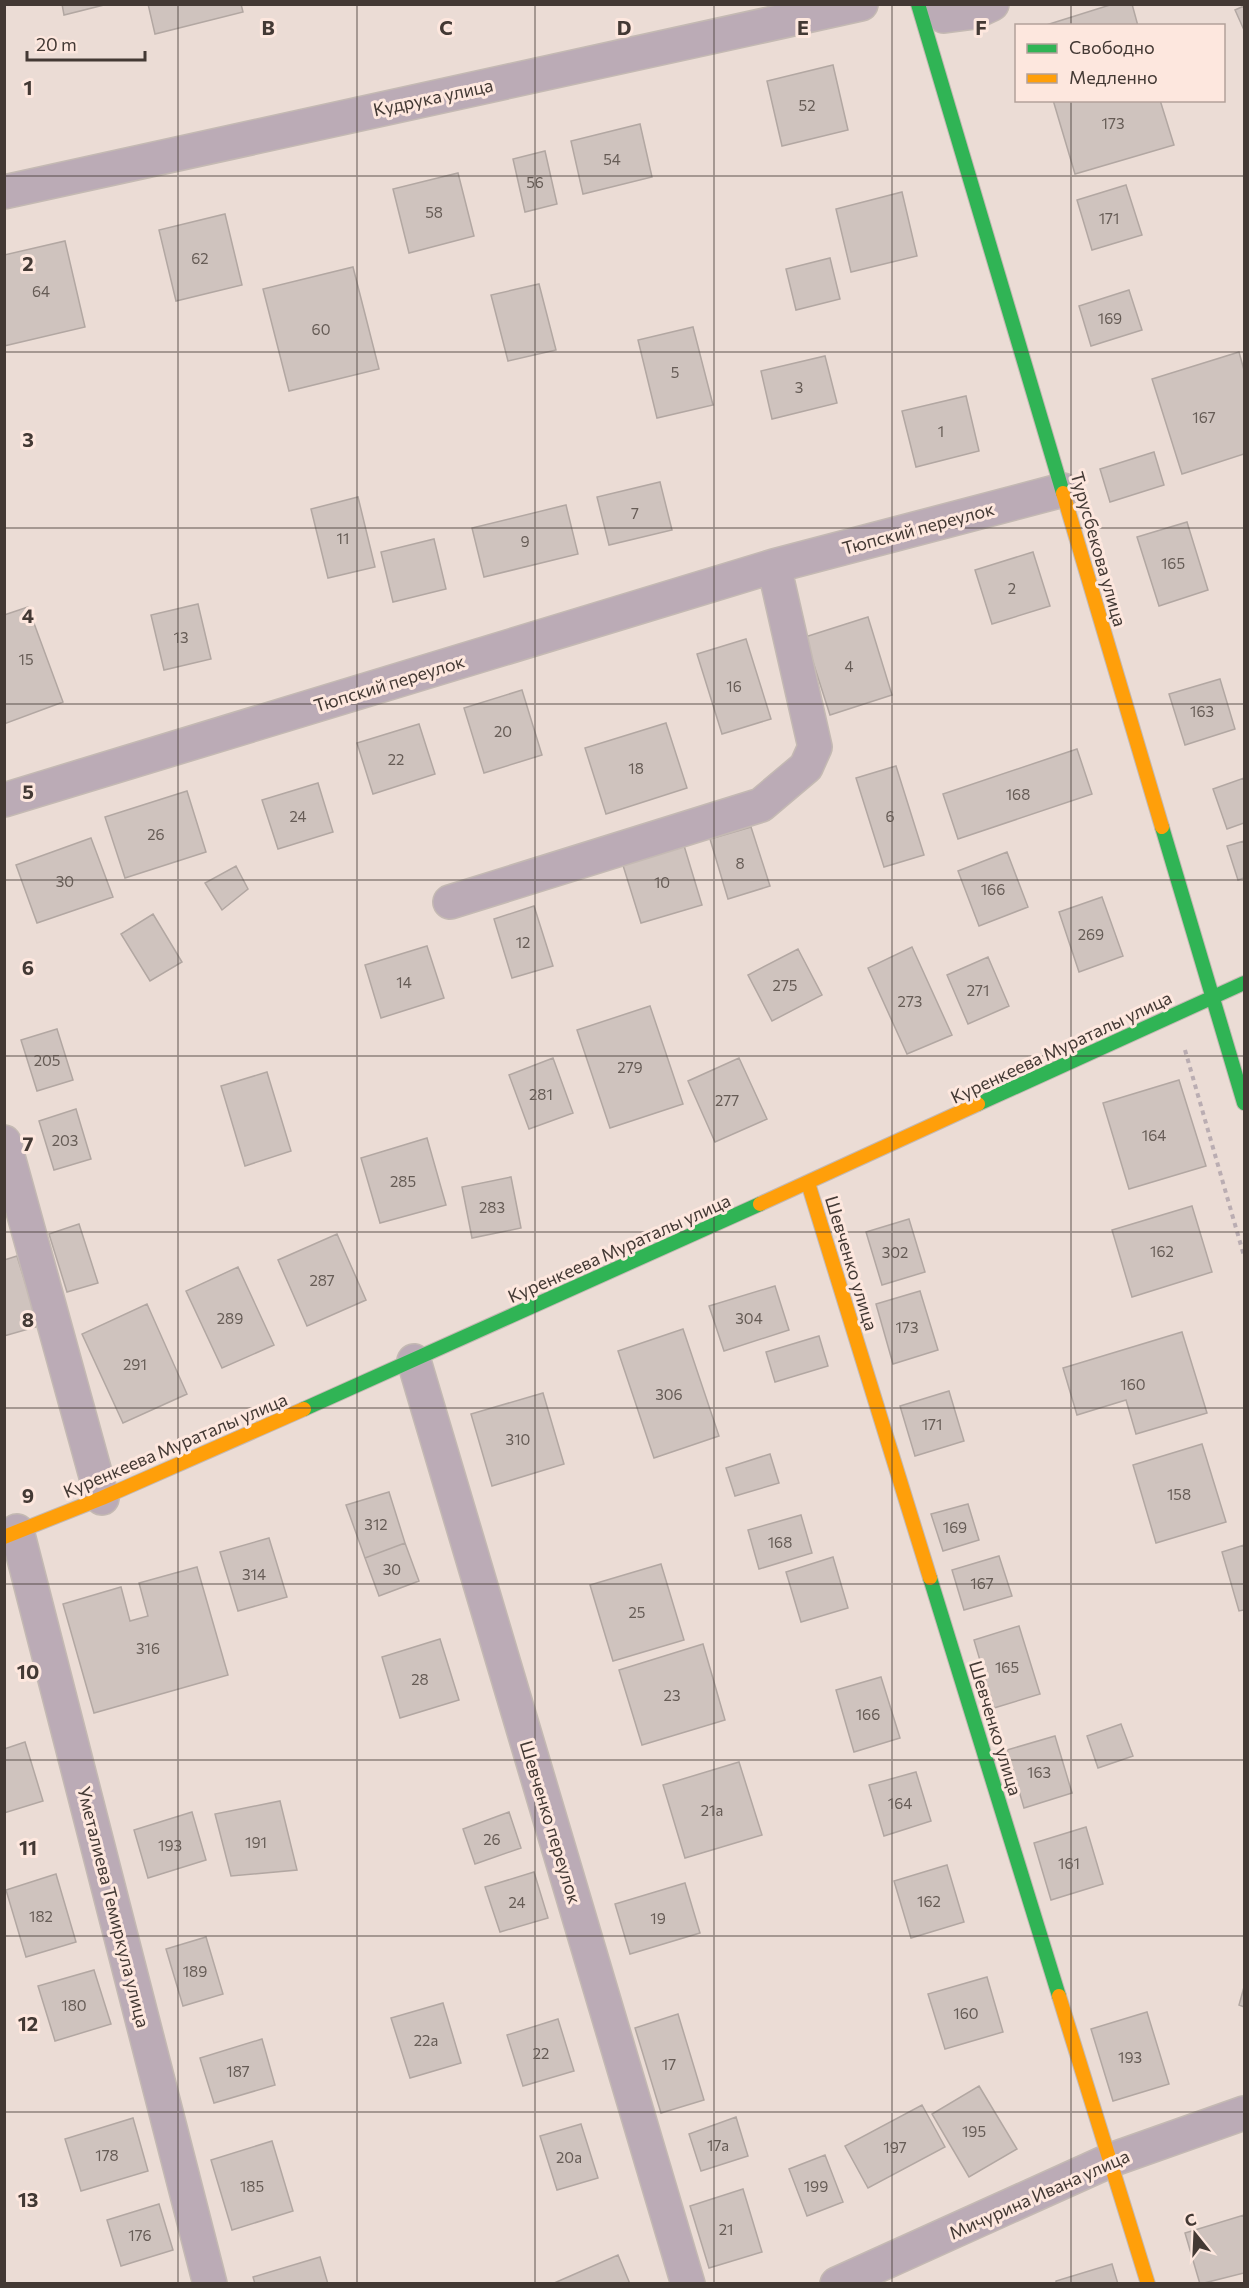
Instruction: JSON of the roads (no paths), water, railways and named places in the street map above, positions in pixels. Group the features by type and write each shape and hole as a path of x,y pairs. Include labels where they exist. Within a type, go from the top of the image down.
{"street":[{"name":"Кудрука улица","path":"4,192 861,4"},
{"name":"Турусбекова улица","path":"918,4 1245,1103"},
{"path":"929,4 944,16 975,12 992,4"},
{"name":"Тюпский переулок","path":"4,800 774,566 1063,490"},
{"path":"450,902 761,806 806,767 815,747 774,566"},
{"name":"Куренкеева Мураталы улица","path":"11,1534 102,1498 414,1361 1245,983"},
{"path":"4,1142 16,1228 102,1498"},
{"name":"Шевченко улица","path":"808,1183 1148,2283"},
{"name":"Шевченко переулок","path":"414,1361 688,2283"},
{"name":"Уметалиева Темиркула улица","path":"11,1534 210,2283"},
{"name":"Мичурина Ивана улица","path":"837,2283 1110,2160 1245,2113"}]}
